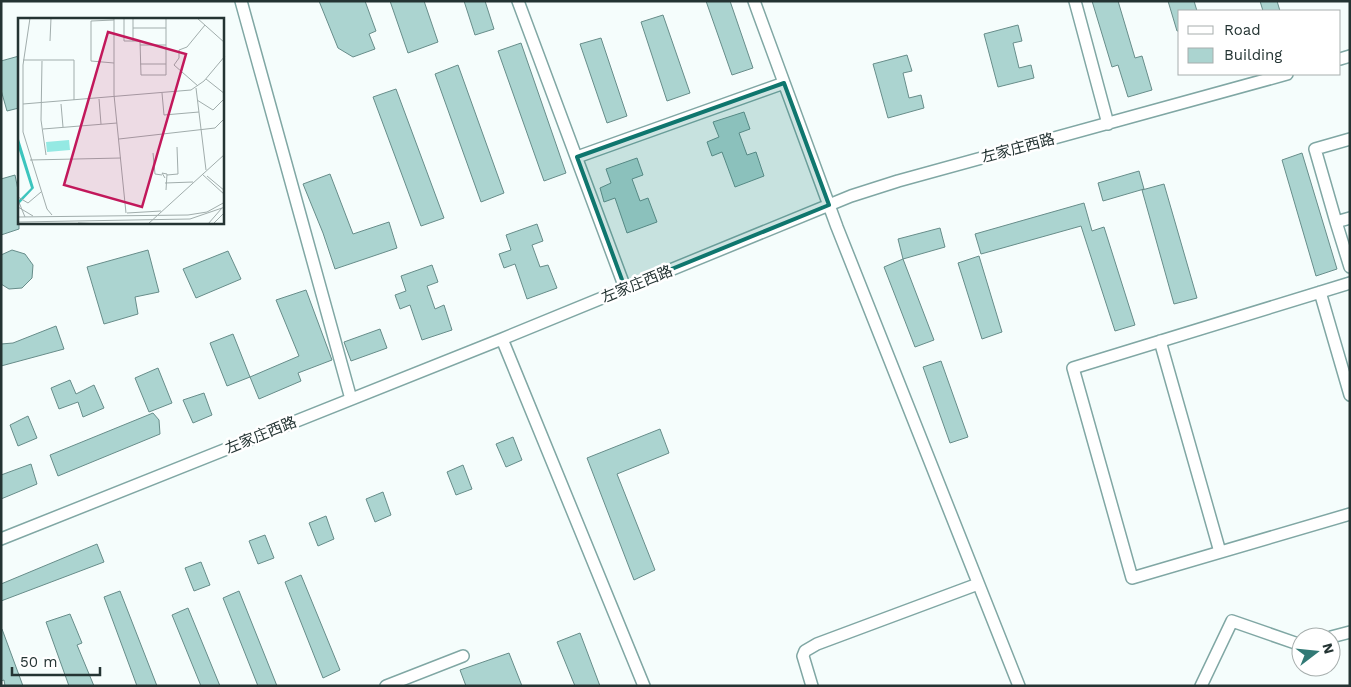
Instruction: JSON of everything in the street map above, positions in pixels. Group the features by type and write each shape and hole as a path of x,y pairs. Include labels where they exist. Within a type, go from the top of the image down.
{"street":[{"path":"241,1 351,398"},
{"path":"518,1 625,288"},
{"path":"754,1 829,205 1019,686"},
{"path":"1075,1 1108,124"},
{"name":"左家庄西路","path":"1,539 502,339 829,205 898,181 1283,75"},
{"path":"577,158 784,83"},
{"path":"1350,139 1315,149 1350,267"},
{"path":"1336,222 1350,218"},
{"path":"1350,283 1073,368 1132,578 1350,514"},
{"path":"1320,292 1350,395"},
{"path":"502,339 644,686"},
{"path":"1160,341 1220,552"},
{"path":"812,686 803,656 817,644 978,584"},
{"path":"1201,686 1232,621 1291,642"},
{"path":"386,686 464,656"}],"highlighted area":[{"path":"784,83 829,205 625,288 577,157"}],"building":[{"path":"319,1 365,1 376,31 369,34 375,49 353,57 338,48"},
{"path":"390,1 424,1 438,42 408,53"},
{"path":"464,1 485,1 494,29 475,35"},
{"path":"706,1 730,1 753,68 732,75"},
{"path":"1092,1 1118,1 1135,58 1142,56 1152,90 1128,97 1118,65 1112,67"},
{"path":"1168,1 1194,1 1197,10 1178,10 1177,31"},
{"path":"1260,1 1277,1 1280,10 1263,10"},
{"path":"663,15 690,93 667,101 641,22"},
{"path":"1018,25 1022,41 1013,43 1019,68 1031,65 1034,78 998,87 984,34"},
{"path":"601,38 627,116 607,123 580,44"},
{"path":"521,43 566,173 544,181 498,51"},
{"path":"907,55 912,71 903,73 909,98 921,95 924,108 888,118 873,64"},
{"path":"18,56 18,108 7,111 1,90 1,61"},
{"path":"458,65 504,193 481,202 435,74"},
{"path":"396,89 444,218 421,226 373,97"},
{"path":"744,112 750,129 739,133 747,155 756,152 764,176 735,187 722,152 712,156 707,142 719,137 713,122"},
{"path":"1302,153 1337,269 1316,276 1282,160"},
{"path":"637,158 643,175 632,179 640,201 648,198 657,222 627,233 615,198 604,202 600,188 611,183 606,169"},
{"path":"1139,171 1144,189 1103,201 1098,183"},
{"path":"330,174 353,234 389,222 397,248 335,269 303,184"},
{"path":"15,175 18,190 19,229 1,235 1,179"},
{"path":"1164,184 1197,298 1174,304 1142,190"},
{"path":"1084,203 1092,231 1104,227 1135,325 1115,331 1081,226 981,254 975,234"},
{"path":"537,224 543,241 532,245 540,267 548,265 557,288 527,299 515,264 504,268 499,254 511,250 506,235"},
{"path":"940,228 945,247 903,259 898,239"},
{"path":"12,250 25,254 33,265 32,278 22,288 9,289 1,284 1,255"},
{"path":"148,250 159,292 135,297 138,314 104,324 87,267"},
{"path":"228,251 241,279 196,298 183,269"},
{"path":"979,256 1002,332 982,339 958,263"},
{"path":"903,259 934,340 915,347 884,267"},
{"path":"432,265 438,282 427,286 435,309 444,305 452,330 422,340 410,305 400,309 395,295 406,291 401,276"},
{"path":"306,290 332,360 298,373 301,381 259,399 250,377 299,356 276,300"},
{"path":"56,326 64,349 1,366 1,344 13,343"},
{"path":"380,329 387,348 351,361 344,342"},
{"path":"233,334 250,377 227,386 210,343"},
{"path":"941,361 968,437 950,443 923,367"},
{"path":"158,368 172,403 149,412 135,378"},
{"path":"70,380 76,394 94,385 104,408 83,417 78,402 59,409 51,388"},
{"path":"204,393 212,415 193,423 183,400"},
{"path":"153,413 159,420 160,434 58,476 50,455"},
{"path":"28,416 37,438 18,446 10,425"},
{"path":"660,429 669,453 617,474 655,570 634,580 587,458"},
{"path":"513,437 522,460 506,467 496,444"},
{"path":"31,464 37,484 1,499 1,475"},
{"path":"463,465 472,489 456,495 447,472"},
{"path":"383,492 391,515 375,522 366,499"},
{"path":"326,516 334,539 318,546 309,523"},
{"path":"265,535 274,558 258,564 249,541"},
{"path":"97,544 104,562 1,601 1,584"},
{"path":"201,562 210,585 194,591 185,568"},
{"path":"301,575 340,670 323,678 285,582"},
{"path":"120,591 157,686 137,686 104,597"},
{"path":"239,591 277,686 258,686 223,598"},
{"path":"188,608 220,686 201,686 172,615"},
{"path":"70,614 82,643 77,645 94,686 69,686 46,622"},
{"path":"1,629 23,686 5,686 4,680 1,681"},
{"path":"580,633 600,686 575,686 557,642"},
{"path":"509,653 522,686 466,686 460,670"}]}
